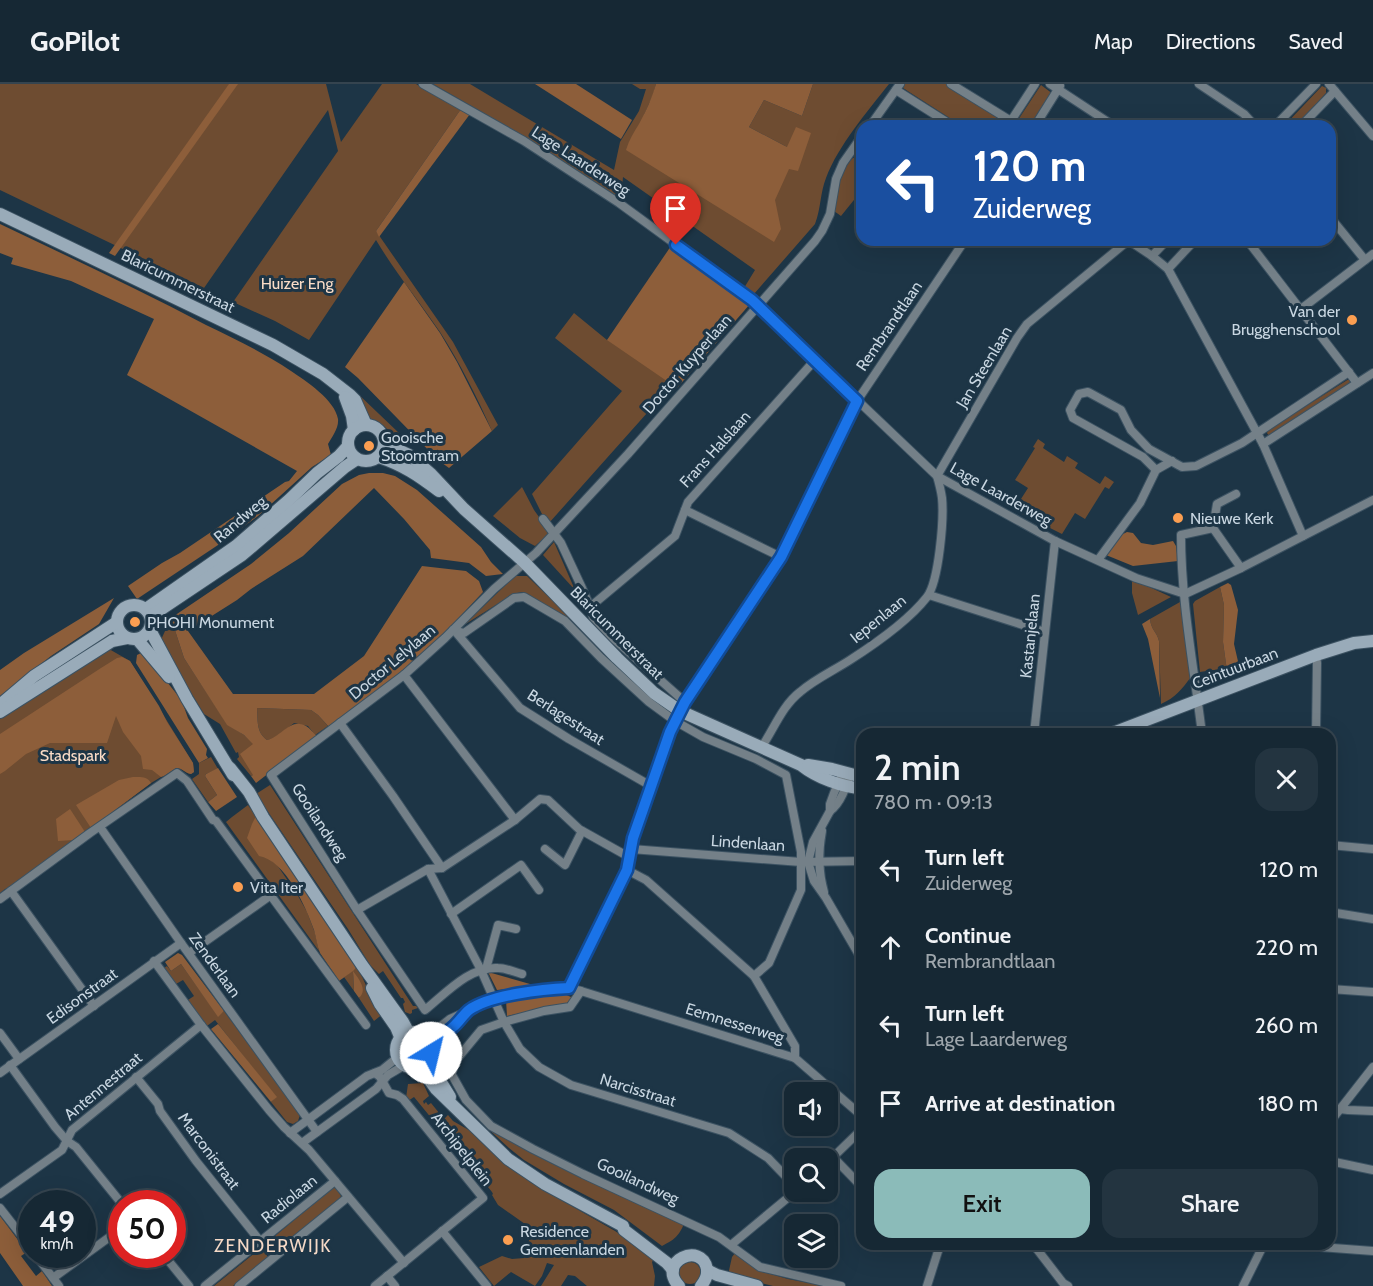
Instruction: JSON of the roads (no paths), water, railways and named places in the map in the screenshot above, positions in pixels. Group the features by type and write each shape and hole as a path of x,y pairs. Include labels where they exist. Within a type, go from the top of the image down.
{"main road":[{"name":"Blaricummerstraat","path":"0,214 273,345 323,374 350,395 355,400 366,425"},
{"name":"Blaricummerstraat","path":"338,386 347,398 354,430"},
{"path":"366,425 381,433 385,444 378,457 368,462 352,455 348,446 350,435 354,430 366,425"},
{"name":"Blaricummerstraat","path":"385,444 409,455 431,474 464,509 524,562 654,693 680,711 761,748 801,765 832,769 848,779"},
{"name":"Randweg","path":"148,612 236,546 348,446"},
{"name":"Blaricummerstraat","path":"378,457 393,461 413,472 464,509"},
{"name":"Randweg","path":"148,612 242,555 357,459"},
{"path":"0,712 112,641 132,639 144,636 152,625 148,612 136,604 126,606 119,613 118,629 132,639 187,699"},
{"path":"0,705 34,676 117,622"},
{"path":"150,630 187,699 230,768 243,796 263,817 410,1035 429,1040 431,1053 424,1064 406,1063"},
{"name":"Ceintuurbaan","path":"1126,728 1316,655 1373,641"},
{"path":"410,1035 397,1045 396,1051 406,1063 423,1071 436,1089 508,1159 545,1184 623,1226 627,1225 671,1256 680,1258"},
{"path":"429,1058 431,1066 458,1111"},
{"path":"623,1226 624,1230 673,1270"},
{"path":"679,1286 674,1278 675,1263 680,1258 690,1255 703,1261 707,1270 707,1277 702,1285"},
{"path":"707,1270 757,1286"},
{"path":"702,1285 714,1283 728,1286"}],"street":[{"name":"Lage Laarderweg","path":"423,84 524,141 619,203 758,306 937,476 1056,541 1098,561 1136,578 1185,594"},
{"path":"951,84 1003,120"},
{"path":"1012,120 1035,84"},
{"path":"1199,84 1250,120"},
{"path":"1281,120 1316,84"},
{"path":"1038,120 1056,86 1105,120"},
{"path":"874,120 898,87 945,120"},
{"path":"1306,120 1332,87 1373,136"},
{"name":"Doctor Kuyperlaan","path":"524,562 555,533 628,454 815,242 830,214 836,179 843,163 856,152"},
{"path":"1300,309 1369,257 1336,223"},
{"name":"Rembrandtlaan","path":"569,988 627,870 633,838 680,711 781,557 857,401 961,246"},
{"name":"Jan Steenlaan","path":"937,476 1017,338 1028,324 1121,246"},
{"path":"1137,246 1168,269 1263,444 1303,536"},
{"path":"1152,256 1161,246"},
{"path":"1168,269 1189,246"},
{"path":"1251,246 1357,383"},
{"name":"Frans Halslaan","path":"590,607 675,536 688,502 815,360"},
{"path":"1156,470 1143,457 1073,418 1070,410 1079,394 1088,392 1121,410 1131,430 1149,449 1182,467 1196,466 1257,434 1349,372"},
{"path":"1263,444 1373,374"},
{"path":"1143,457 1149,449"},
{"path":"1098,561 1140,502 1156,470 1172,461"},
{"name":"Iepenlaan","path":"761,748 782,711 798,693 876,642 909,616 929,595 937,572 941,543 942,499 937,476"},
{"path":"1236,494 1217,504 1213,528 1241,568"},
{"path":"1185,594 1373,500"},
{"path":"686,510 781,557"},
{"name":"Blaricummerstraat","path":"543,519 561,543 593,617 704,738 756,759 786,775 805,862"},
{"path":"1201,728 1181,558 1181,535 1213,528"},
{"name":"Kastanjelaan","path":"1035,728 1056,541"},
{"name":"Doctor Lelylaan","path":"270,775 404,675 524,562"},
{"path":"929,595 1045,632"},
{"name":"Blaricummerstraat","path":"453,630 464,633 514,598 524,597 566,621 649,702 680,711"},
{"name":"Berlagestraat","path":"453,630 520,708 651,786"},
{"path":"1316,655 1316,728"},
{"path":"404,675 515,820"},
{"path":"340,723 442,868"},
{"path":"0,899 177,772 187,781 213,820 216,821 366,1025"},
{"name":"Gooilandweg","path":"270,775 425,1010 468,976 483,970"},
{"path":"754,976 769,963 801,890 805,862 813,842 830,811 835,807 848,779"},
{"path":"357,910 428,869 442,868 515,820 540,799 548,800 582,831 630,853"},
{"path":"824,824 819,844 818,862 819,877 826,898"},
{"name":"Zenderlaan","path":"100,827 317,1132"},
{"path":"545,849 565,865 582,831"},
{"path":"1336,846 1373,849"},
{"name":"Lindenlaan","path":"630,853 805,862 856,861"},
{"path":"805,862 813,881 826,898 856,950"},
{"path":"451,914 521,865 539,890"},
{"name":"Narcisstraat","path":"428,869 483,970 504,1022 520,1049 539,1067 571,1085 729,1133 768,1158 784,1175"},
{"path":"627,870 646,880 754,976 795,1046 795,1058"},
{"path":"11,891 94,1006"},
{"path":"189,953 271,895"},
{"path":"1336,913 1373,919"},
{"path":"516,929 498,925 483,970 499,968 522,974"},
{"name":"Edisonstraat","path":"0,1073 181,943"},
{"path":"154,961 201,1025 269,1110 302,1143 404,1263"},
{"name":"Eemnesserweg","path":"410,1035 437,1029 450,1019 494,999 569,988 795,1058 856,1111"},
{"path":"1336,989 1373,992"},
{"path":"504,1022 544,1011 570,1007 581,991"},
{"name":"Eemnesserweg","path":"431,1045 469,1010"},
{"name":"Gooilandweg","path":"504,1022 481,1030 452,1065 452,1075 466,1100 491,1126 583,1174 719,1237 765,1269 841,1286"},
{"name":"Antennestraat","path":"0,1194 62,1150 72,1130 201,1025"},
{"path":"0,1033 19,1059"},
{"path":"290,1132 369,1075 406,1063"},
{"path":"302,1143 376,1089 388,1075 406,1063"},
{"path":"10,1065 67,1141 76,1147 111,1190"},
{"path":"1336,1114 1373,1068"},
{"name":"Archipelplein","path":"375,1072 390,1093 402,1098 483,1198 375,1286"},
{"name":"Marconistraat","path":"136,1077 158,1104 160,1111 196,1161 260,1241"},
{"path":"1340,1109 1373,1111"},
{"path":"838,1152 856,1136"},
{"path":"1336,1162 1373,1170"},
{"path":"838,1167 856,1182"},
{"name":"Radiolaan","path":"205,1286 335,1181"},
{"path":"238,1286 348,1197"},
{"path":"731,1245 784,1201"},
{"path":"0,1208 18,1231"},
{"path":"442,1231 487,1286"},
{"path":"53,1278 108,1238"},
{"path":"1336,1248 1373,1251"},
{"path":"927,1286 936,1250"},
{"path":"1038,1250 1064,1285"},
{"path":"1243,1286 1261,1250"},
{"path":"46,1268 59,1286"},
{"path":"174,1268 189,1286"},
{"path":"387,1276 395,1286"}],"place":[{"name":"Van der Brugghenschool","path":"1352,320"},
{"name":"Gooische Stoomtram","path":"369,446"},
{"name":"Nieuwe Kerk","path":"1178,518"},
{"name":"PHOHI Monument","path":"135,622"},
{"name":"Vita Iter","path":"238,887"},
{"name":"Residence Gemeenlanden","path":"508,1240"}],"district":[{"name":"ZENDERWIJK","path":"273,1246"}],"park label":[{"name":"Huizer Eng","path":"297,283"},
{"name":"Stadspark","path":"73,755"}]}
